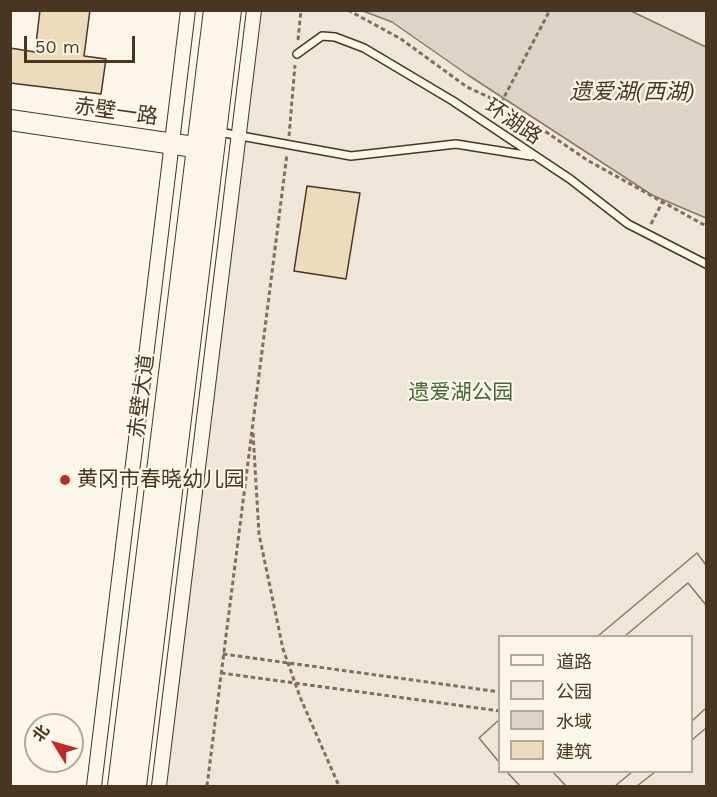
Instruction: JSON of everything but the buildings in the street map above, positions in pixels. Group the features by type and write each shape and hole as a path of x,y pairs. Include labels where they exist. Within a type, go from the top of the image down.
{"main road":[{"name":"赤壁大道","path":"136,786 209,143 214,10"},
{"name":"赤壁大道","path":"118,786 209,143 231,10"},
{"name":"赤壁一路","path":"10,120 171,144 209,143"}],"street":[{"path":"94,786 188,10"},
{"path":"159,786 254,10"}],"lane":[{"name":"环湖路","path":"297,54 322,36 364,48 453,100 570,179 628,224 706,264"},
{"path":"209,143 239,136 351,156 456,144 533,156"}],"path":[{"path":"207,786 288,146 301,10"},
{"path":"348,10 401,39 467,87 513,109 587,160 706,226"},
{"path":"501,103 550,10"},
{"path":"497,131 513,109"},
{"path":"645,233 663,203"},
{"path":"252,424 259,534 269,589 295,683 339,786"},
{"path":"223,654 498,692"},
{"path":"221,673 498,711"}],"green space":[{"name":"遗爱湖公园","path":"260,11 706,11 706,786 165,786"}],"shaded area":[{"path":"697,553 706,565 706,605 688,583 626,635 599,635"},
{"path":"706,708 706,728 693,739 693,720"},
{"path":"498,721 498,761 479,738"},
{"path":"508,773 554,773 566,786 520,786"},
{"path":"631,773 654,773 637,786 615,786"}],"water":[{"name":"遗爱湖(西湖)","path":"363,11 631,11 706,47 706,218 652,195 468,75 392,22"}],"place":[{"name":"黄冈市春晓幼儿园","path":"65,480"}]}
